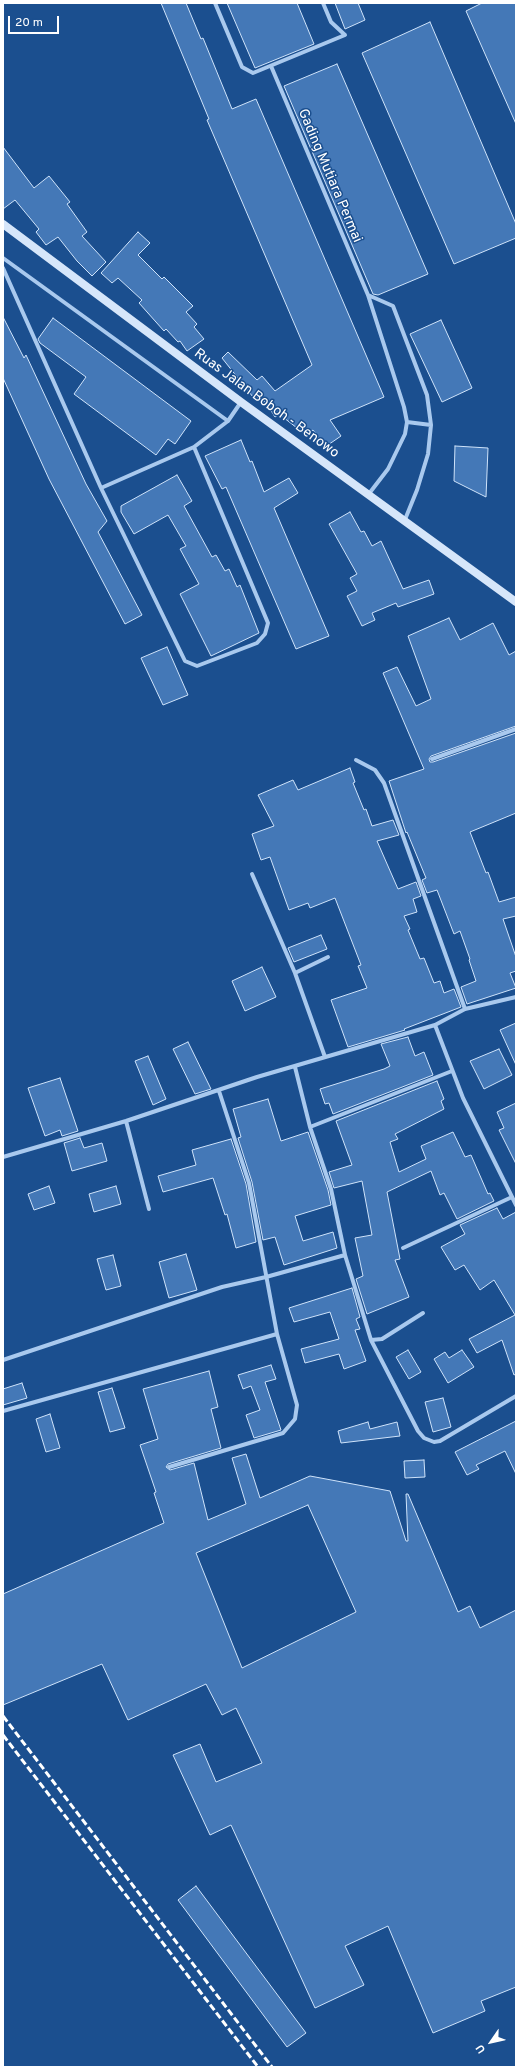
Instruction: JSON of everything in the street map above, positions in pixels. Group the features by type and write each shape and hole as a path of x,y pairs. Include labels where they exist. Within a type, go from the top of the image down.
{"main road":[{"name":"Ruas Jalan Boboh - Benowo","path":"3,224 241,402 516,602"}],"street":[{"path":"215,3 242,67 253,73 345,35 331,22 322,3"},
{"name":"Gading Mutiara Permai","path":"271,66 368,295 404,407 407,422 405,434 388,469 368,495"},
{"path":"3,258 228,421"},
{"path":"3,268 101,488 185,661 197,666 257,643 265,634 268,623 194,447"},
{"path":"368,295 393,306 427,395 431,425 428,454 417,490 404,522"},
{"path":"101,488 194,447 228,421 241,402"},
{"path":"407,422 431,425"},
{"path":"432,759 516,729"},
{"path":"356,760 375,770 384,783 465,1009"},
{"path":"252,874 295,974 325,1058"},
{"path":"295,974 328,957"},
{"path":"3,1157 126,1121 258,1077 435,1025 465,1009 516,997"},
{"path":"435,1025 463,1098 516,1205"},
{"path":"295,1067 310,1127 331,1189 345,1255 371,1340 418,1431 424,1438 434,1442 440,1441 516,1396"},
{"path":"310,1127 452,1071"},
{"path":"168,1467 283,1433 295,1419 297,1405 277,1334 249,1183 219,1091"},
{"path":"126,1121 149,1209"},
{"path":"403,1248 512,1197"},
{"path":"3,1360 222,1287 266,1277 345,1255"},
{"path":"371,1340 382,1339 423,1313"},
{"path":"3,1411 277,1334"}],"building":[{"path":"161,3 186,3 201,39 203,38 232,109 256,99 384,397 330,420 341,436 325,447 313,430 306,435 279,414 275,417 265,401 262,403 256,395 253,397 222,358 228,352 257,380 262,376 275,391 312,365 207,120 209,119"},
{"path":"227,3 297,3 314,44 255,68"},
{"path":"335,3 358,3 365,20 345,29"},
{"path":"482,3 516,3 516,124 466,11"},
{"path":"430,22 516,224 516,238 454,264 362,53"},
{"path":"337,64 428,274 378,295 373,294 284,86"},
{"path":"3,147 34,188 49,176 70,202 67,204 87,232 82,236 106,262 92,276 77,261 58,237 46,245 36,232 39,229 15,200 3,209"},
{"path":"138,232 150,243 138,255 162,279 164,277 193,306 186,312 197,324 194,327 204,339 187,351 180,341 178,342 166,329 164,331 139,303 142,300 118,278 112,283 101,273"},
{"path":"3,317 24,358 26,355 86,484 107,521 98,532 142,615 125,624 49,479 3,378"},
{"path":"53,318 191,421 175,444 168,439 156,455 74,394 86,377 40,343 38,339"},
{"path":"441,320 472,388 442,402 410,334"},
{"path":"241,440 250,462 252,461 264,492 289,478 298,493 274,508 329,636 296,649 226,487 222,489 205,456"},
{"path":"455,446 488,448 486,497 454,481"},
{"path":"177,475 192,501 184,506 212,557 216,555 225,571 229,569 237,587 240,585 259,633 211,656 180,594 199,584 180,549 186,546 168,515 134,534 121,512 121,506"},
{"path":"350,512 361,532 364,531 372,546 381,541 403,589 429,580 434,594 398,607 396,603 372,613 375,620 362,626 347,596 357,591 350,578 357,574 329,524"},
{"path":"449,618 460,640 493,623 509,655 516,651 516,726 431,756 429,759 430,762 433,762 516,733 516,813 470,832 486,873 488,872 499,902 516,897 516,916 503,919 516,957 516,971 510,973 516,988 467,1004 461,987 476,981 469,960 470,959 460,931 454,934 437,890 427,893 422,880 426,878 407,832 406,833 389,781 424,769 383,673 397,667 416,706 431,699 408,636"},
{"path":"167,647 188,695 163,705 141,658"},
{"path":"350,768 355,782 353,783 364,810 366,809 372,826 393,820 399,835 377,841 398,889 416,882 421,896 413,899 417,912 404,916 410,929 408,930 420,959 424,958 434,983 440,981 444,993 454,989 461,1007 404,1029 405,1030 348,1047 331,1000 367,988 358,966 361,965 335,898 310,908 308,903 289,910 270,857 261,860 252,834 274,826 258,795 293,780 298,790"},
{"path":"321,935 327,949 294,962 288,948"},
{"path":"262,967 276,997 245,1011 232,981"},
{"path":"516,1023 516,1065 500,1030"},
{"path":"408,1037 415,1056 424,1052 433,1075 333,1114 329,1103 325,1104 320,1089 390,1066 381,1044"},
{"path":"188,1042 211,1089 195,1094 173,1049"},
{"path":"499,1049 512,1075 484,1089 470,1061"},
{"path":"148,1056 166,1099 153,1105 135,1061"},
{"path":"60,1078 78,1131 62,1136 60,1130 45,1136 28,1088"},
{"path":"437,1081 444,1099 441,1101 444,1109 395,1134 398,1139 390,1142 399,1172 426,1159 421,1146 453,1132 465,1157 471,1155 488,1194 490,1193 494,1201 457,1219 444,1193 440,1195 431,1171 387,1192 400,1259 395,1260 409,1297 367,1314 356,1279 363,1276 355,1238 372,1235 362,1181 334,1188 329,1172 352,1165 336,1121"},
{"path":"268,1099 281,1141 308,1132 328,1190 331,1205 295,1216 303,1241 333,1232 337,1248 284,1265 275,1237 263,1240 252,1182 238,1138 241,1137 233,1109"},
{"path":"516,1103 516,1164 499,1130 504,1128 497,1112"},
{"path":"80,1138 84,1148 102,1143 107,1161 72,1171 64,1143"},
{"path":"231,1139 246,1184 256,1242 236,1248 227,1214 225,1215 213,1178 163,1192 158,1176 196,1165 192,1150"},
{"path":"49,1186 55,1203 34,1210 28,1194"},
{"path":"116,1186 121,1204 94,1212 89,1194"},
{"path":"497,1208 503,1219 516,1212 516,1374 514,1375 502,1340 477,1353 469,1339 515,1315 494,1280 480,1290 464,1265 455,1270 441,1247 465,1234 460,1225"},
{"path":"186,1254 197,1290 169,1298 159,1262"},
{"path":"113,1255 121,1286 106,1290 97,1259"},
{"path":"352,1288 360,1317 356,1319 360,1329 355,1330 366,1361 344,1369 339,1354 305,1363 301,1349 339,1339 330,1312 294,1322 289,1308"},
{"path":"408,1350 421,1372 409,1379 396,1357"},
{"path":"462,1350 474,1367 448,1383 434,1359 445,1352 449,1358"},
{"path":"271,1365 276,1379 265,1382 281,1430 254,1438 246,1415 260,1410 251,1386 243,1389 238,1375"},
{"path":"209,1371 218,1407 211,1409 221,1448 168,1464 166,1467 170,1470 194,1463 208,1520 246,1504 232,1458 246,1454 260,1498 310,1476 390,1491 406,1541 408,1541 406,1494 408,1494 458,1612 470,1606 480,1628 516,1610 516,1987 481,2001 485,2011 433,2033 388,1926 345,1946 364,1985 315,2008 231,1825 210,1835 173,1755 200,1744 216,1782 262,1763 236,1708 222,1715 206,1684 128,1720 102,1664 3,1705 3,1594 164,1523 154,1493 156,1492 140,1445 158,1439 143,1389","holes":["308,1505 356,1612 242,1668 196,1553"]},
{"path":"22,1383 27,1398 3,1405 3,1389"},
{"path":"112,1388 125,1428 110,1432 98,1392"},
{"path":"443,1398 451,1427 433,1432 425,1402"},
{"path":"50,1414 60,1448 46,1452 36,1419"},
{"path":"516,1421 516,1474 505,1451 476,1465 479,1469 467,1475 455,1452"},
{"path":"368,1422 370,1429 397,1422 400,1436 341,1443 338,1431"},
{"path":"424,1460 425,1477 405,1478 404,1461"},
{"path":"196,1886 306,2033 287,2047 178,1900"}],"railway":[{"path":"3,1716 272,2067"},
{"path":"3,1735 258,2067"}]}
